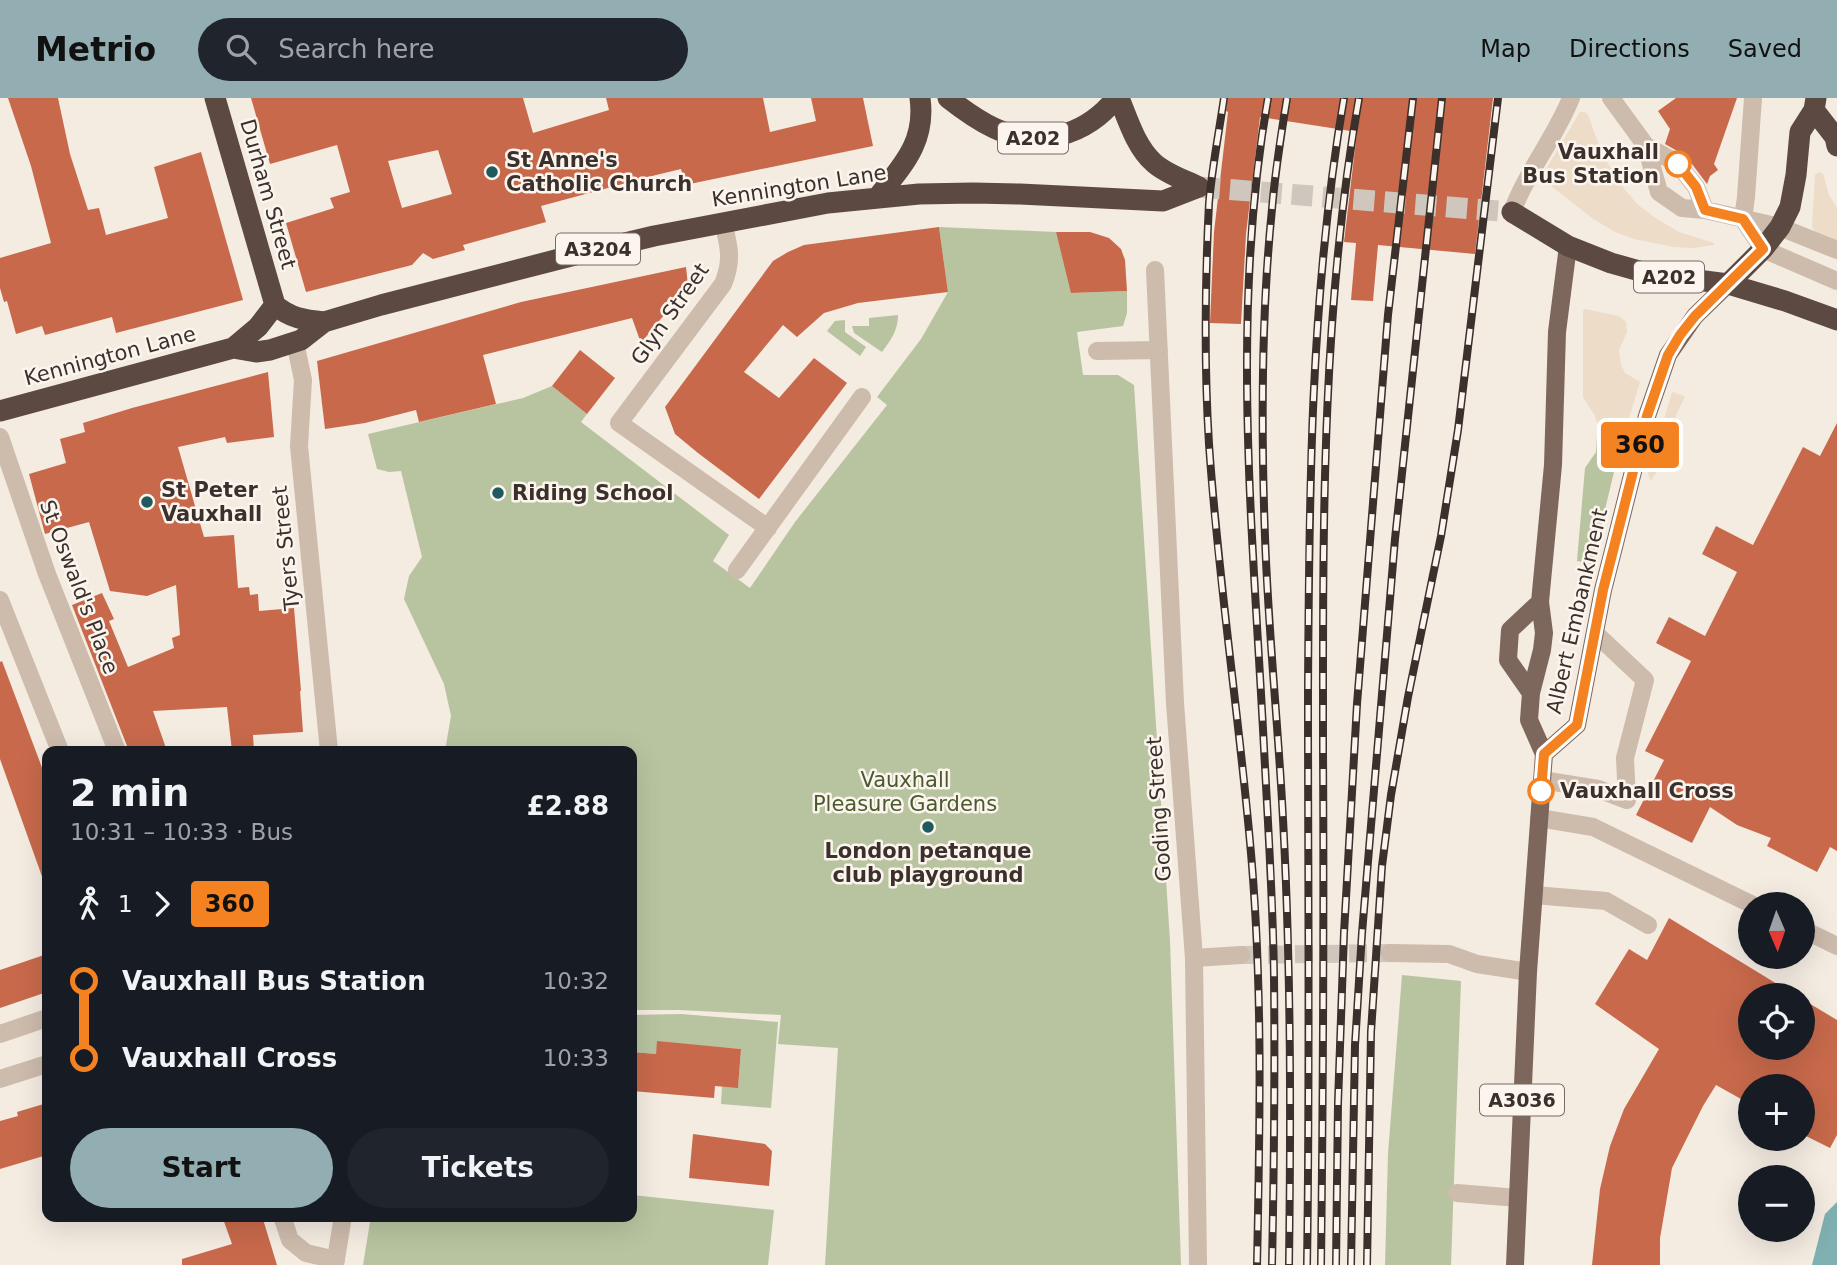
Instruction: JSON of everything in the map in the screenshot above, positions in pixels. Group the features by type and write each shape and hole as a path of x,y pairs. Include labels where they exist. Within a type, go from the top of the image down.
{"highway":[{"name":"Durham Street","path":"215,98 275,304"},
{"path":"877,198 908,159 915,145 921,127 920,98"},
{"name":"A202","path":"948,98 995,129 1041,139 1067,135 1082,128 1117,98 1138,142 1154,164 1199,187 1163,201 1125,199"},
{"name":"A202","path":"1815,104 1835,137 1837,146"},
{"name":"A202","path":"1728,284 1763,249 1780,227 1790,207 1800,132 1815,104"},
{"name":"Kennington Lane","path":"233,348 256,352 270,350 301,340 324,322 381,305 571,256 723,222 828,203 919,194 1000,193 1125,199"},
{"name":"A202","path":"1512,212 1568,246 1611,263 1681,279 1728,284 1837,320"},
{"name":"Kennington Lane","path":"0,411 233,348 258,327 275,304 298,319 324,322"}],"main road":[{"name":"Albert Embankment","path":"1515,1265 1528,972 1544,754 1529,720 1531,694 1544,633 1540,602 1553,465 1557,332 1568,246"},
{"name":"Albert Embankment","path":"1544,754 1577,725 1606,579 1647,416 1668,355 1695,316 1728,284"},
{"path":"1531,694 1508,660 1510,630 1540,602"}],"street":[{"path":"1512,212 1520,189 1554,134 1571,98"},
{"path":"1611,98 1646,146 1659,192 1682,208 1705,210 1780,227 1837,250"},
{"path":"1753,98 1743,219 1763,249 1837,281"},
{"path":"1646,146 1677,163 1696,187 1705,210"},
{"name":"Glyn Street","path":"723,222 730,258 729,270 723,284 620,423 768,528"},
{"name":"Goding Street","path":"1155,270 1175,704 1194,958 1199,1265"},
{"name":"Tyers Street","path":"295,342 303,380 299,446 328,746"},
{"path":"1097,351 1159,350"},
{"path":"737,570 863,397"},
{"name":"St Oswald's Place","path":"0,438 47,574 115,746"},
{"path":"0,600 58,746"},
{"path":"1542,780 1598,789 1627,800 1625,758 1644,680 1595,633"},
{"path":"1539,818 1593,827 1738,898"},
{"path":"1534,895 1606,901 1648,925"},
{"path":"1815,935 1837,946"},
{"path":"1390,953 1449,954 1477,964 1528,972"},
{"path":"1194,958 1241,955"},
{"path":"0,1034 42,1020"},
{"path":"0,1079 42,1066"},
{"path":"1457,1193 1518,1198"},
{"path":"284,1222 290,1240 306,1252 335,1263 343,1222"}],"green space":[{"name":"Vauxhall Pleasure Gardens","path":"939,227 1056,232 1072,293 1127,291 1127,313 1123,326 1077,332 1083,375 1118,375 1134,385 1170,941 1181,1265 825,1265 838,1048 778,1044 781,1015 637,1010 637,746 446,746 451,716 444,684 404,599 409,576 422,557 401,471 377,469 368,434 523,398 552,386 587,414 581,422 729,535 713,561 750,588 795,522 887,405 877,397 921,339 948,292"},
{"path":"898,315 893,335 882,352 854,333 852,326 869,326 869,318"},
{"path":"845,320 845,332 866,347 860,356 827,331 835,321"},
{"path":"1598,421 1623,434 1592,564 1577,561 1585,468 1596,452"},
{"path":"1402,975 1461,981 1451,1265 1385,1265 1388,1154"},
{"path":"681,1014 778,1022 771,1108 721,1104 722,1086 738,1087 741,1049 658,1042 656,1054 637,1052 637,1015"},
{"path":"637,1196 774,1210 768,1265 363,1265 370,1222 637,1222"}],"shaded area":[{"path":"1580,112 1588,115 1603,156 1638,205 1679,232 1714,245 1674,247 1634,239 1615,232 1592,218 1542,179"},
{"path":"1819,172 1823,174 1829,195 1837,208 1837,243 1817,234 1812,227 1815,175"},
{"path":"1585,309 1619,316 1626,322 1627,332 1619,350 1621,365 1625,373 1640,382 1624,435 1596,421 1583,397"},
{"path":"1672,392 1685,397 1659,468 1651,481 1648,474"}],"water":[{"path":"1837,1202 1837,1265 1812,1265 1825,1214"}],"building":[{"path":"8,98 58,98 70,154 88,210 99,208 106,235 168,218 154,167 201,152 243,300 116,333 112,317 45,335 42,326 16,334 7,301 4,302 0,288 0,258 51,243 31,166"},
{"path":"251,98 523,98 533,133 609,110 606,98 763,98 770,132 816,121 811,98 863,98 873,146 685,185 681,169 656,175 541,206 546,222 463,245 465,250 433,259 423,253 412,265 306,292 286,223 334,208 330,198 350,192 337,145 270,164","holes":["438,150 452,194 402,208 388,161"]},
{"path":"1227,98 1493,98 1475,254 1378,245 1373,301 1351,300 1356,243 1344,242 1357,132 1260,117 1246,234 1241,324 1210,323 1214,232 1228,112"},
{"path":"1676,98 1737,98 1714,164 1718,170 1710,176 1707,184 1686,156 1665,144 1670,129 1658,111"},
{"path":"939,227 948,292 858,303 824,313 797,337 783,325 744,372 779,398 814,358 847,383 759,499 675,434 665,407 773,261 804,245"},
{"path":"1056,232 1090,232 1109,238 1121,249 1125,260 1127,291 1071,293"},
{"path":"686,267 688,286 641,343 632,318 483,355 496,404 419,422 416,410 365,423 325,429 317,361 521,302"},
{"path":"580,350 615,378 587,414 552,386"},
{"path":"268,372 274,437 227,443 225,437 178,447 204,537 234,535 238,588 249,587 250,595 258,594 259,611 294,608 303,732 253,735 254,746 231,746 227,707 153,711 165,746 127,746 72,605 102,593 114,619 109,621 128,667 174,648 172,638 180,635 176,585 147,596 110,591 89,522 45,534 29,474 66,463 60,439 85,432 83,423"},
{"path":"1837,423 1837,851 1830,847 1817,872 1767,846 1771,838 1737,825 1710,807 1692,843 1636,815 1664,760 1645,751 1691,661 1656,643 1669,617 1705,636 1737,572 1702,554 1716,526 1753,545 1803,447 1820,456"},
{"path":"2,661 42,768 42,876 0,759"},
{"path":"1669,918 1738,960 1738,970 1754,970 1776,983 1738,983 1738,1060 1815,1060 1815,1007 1837,1020 1837,1135 1830,1148 1815,1140 1815,1074 1738,1074 1738,1097 1716,1085 1672,1168 1660,1238 1660,1265 1592,1265 1600,1189 1610,1146 1624,1109 1659,1049 1595,1004 1629,949 1647,960"},
{"path":"42,956 42,994 0,1008 0,970"},
{"path":"657,1041 741,1049 738,1088 715,1086 714,1098 637,1091 637,1052 656,1054"},
{"path":"42,1104 42,1156 0,1169 0,1121 18,1116 17,1112"},
{"path":"693,1134 765,1144 772,1151 769,1186 689,1178"},
{"path":"224,1222 264,1222 277,1265 182,1265 182,1259 232,1244"}],"tunnel":[{"path":"1199,187 1512,212"},
{"path":"1241,955 1390,953"}],"railway":[{"path":"1224,98 1209,203 1206,384 1213,494 1254,895 1260,1053 1257,1265"},
{"path":"1268,98 1256,179 1247,341 1250,504 1273,948 1272,1265"},
{"path":"1287,98 1268,250 1263,414 1266,570 1282,801 1289,975 1289,1265"},
{"path":"1307,1265 1311,471 1324,246 1344,98"},
{"path":"1321,1265 1324,503 1337,259 1359,98"},
{"path":"1336,1265 1344,933 1357,704 1388,315 1413,98"},
{"path":"1351,1265 1355,1045 1362,933 1395,539 1442,98"},
{"path":"1367,1265 1371,1032 1382,866 1408,697 1441,536 1458,430 1498,98"}],"bus line":[{"name":"360","path":"1541,791 1544,754 1577,725 1603,590 1647,416 1668,355 1695,316 1763,249 1743,219 1705,210 1696,187 1678,164"}],"place":[{"name":"Vauxhall Bus Station","path":"1678,164"},
{"name":"St Anne's Catholic Church","path":"492,172"},
{"name":"Riding School","path":"498,493"},
{"name":"St Peter Vauxhall","path":"147,502"},
{"name":"Vauxhall Cross","path":"1541,791"},
{"name":"London petanque club playground","path":"928,827"}]}
